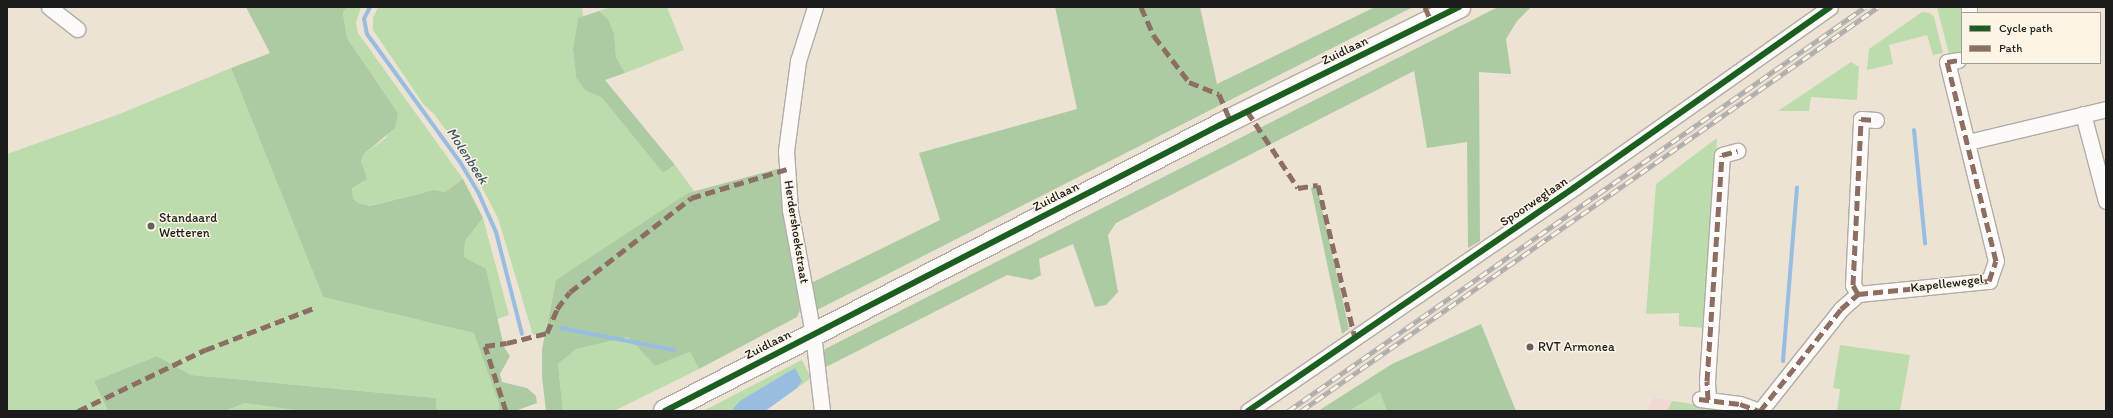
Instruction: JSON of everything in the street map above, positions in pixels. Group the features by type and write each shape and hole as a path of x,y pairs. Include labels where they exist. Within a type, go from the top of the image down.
{"main road":[{"name":"Zuidlaan","path":"665,411 1220,125 1459,7"}],"street":[{"path":"49,7 78,29"},
{"name":"Herdershoekstraat","path":"815,7 798,61 786,151 790,210 813,334 822,411"},
{"name":"Spoorweglaan","path":"1248,411 1575,187 1830,7"},
{"name":"Kapellewegel","path":"1858,294 1989,281 1996,261 1968,142 1947,62 1958,60"},
{"path":"1968,142 2106,109"},
{"path":"2084,114 2106,201"},
{"path":"1737,151 1722,155 1707,381 1704,400 1740,404 1760,411 1841,309 1858,294 1853,286 1861,119 1876,120"}],"shaded area":[{"path":"1654,398 1738,411 1646,411"}],"green space":[{"path":"246,7 347,7 343,13 347,38 398,113 395,128 364,154 361,161 367,179 352,188 353,198 358,203 370,206 434,190 445,192 463,179 483,218 465,241 464,257 486,269 504,347 510,356 500,374 502,382 527,388 536,396 537,403 515,411 499,411 499,404 474,333 323,297 231,68 270,53"},
{"path":"347,7 361,7 356,23 358,33 463,179 445,192 434,190 369,206 358,203 353,198 352,188 364,174 361,161 364,154 386,138 398,113 347,38 343,13"},
{"path":"378,7 582,7 583,17 578,18 573,49 576,77 586,90 602,98 663,173 675,165 694,191 556,280 545,332 533,335 498,218 466,157 434,114 424,105 373,30 373,18"},
{"path":"611,7 667,7 684,50 625,73 616,57 614,33 608,19 599,11"},
{"path":"1055,7 1200,7 1217,84 1375,7 1413,7 815,311 809,284 940,220 919,153 1077,109"},
{"path":"1498,7 1531,7 1517,21 1506,39 1511,74 1479,72 1480,241 1468,248 1467,142 1427,148 1414,71 1116,223 1108,235 1118,292 1106,305 1095,307 1073,244 1039,259 1041,275 1032,280 1007,275 822,369 822,354 825,349"},
{"path":"1937,7 1968,7 1961,12 1961,53 1949,54"},
{"path":"599,11 608,19 614,33 616,57 625,73 605,80 675,165 663,173 602,98 585,90 576,77 573,49 578,18"},
{"path":"1922,12 1930,13 1934,17 1943,53 1933,55 1927,35 1889,45 1893,64 1867,70 1869,49"},
{"path":"1851,62 1859,67 1857,100 1811,97 1809,111 1778,111"},
{"name":"Standaard Wetteren","path":"231,68 323,297 475,333 499,404 499,411 437,411 436,398 191,375 157,356 94,381 108,411 7,411 7,154 117,115"},
{"path":"1717,138 1706,328 1679,326 1679,313 1646,314 1656,184"},
{"path":"781,168 785,216 800,310 797,317 699,369 690,352 655,366 628,337 576,349 558,364 563,411 546,411 542,377 542,349 556,280 688,193"},
{"path":"1317,186 1349,329 1342,334 1311,188"},
{"path":"483,218 509,315 497,319 486,270 464,257 465,241"},
{"path":"1481,324 1516,411 1387,411 1380,392 1349,411 1318,411 1392,364"},
{"path":"628,337 655,366 690,352 699,369 614,411 563,411 558,364 575,349"},
{"path":"1840,345 1910,355 1900,411 1837,411 1840,389 1833,388"},
{"path":"157,356 191,375 436,398 437,411 303,411 245,403 225,411 108,411 94,381"},
{"path":"802,360 811,378 765,411 703,411"},
{"path":"1381,391 1387,411 1349,411"},
{"path":"1672,401 1738,411 1667,411"},
{"path":"245,403 303,410 303,411 225,411"}],"water":[{"path":"795,368 802,381 797,388 765,411 731,411 740,401"}],"waterway":[{"name":"Molenbeek","path":"370,7 364,19 367,34 460,162 479,194 496,232 522,334"},
{"path":"1914,130 1925,243"},
{"path":"1783,361 1797,188"},
{"name":"Molenbeek","path":"561,328 674,350"}],"railway":[{"path":"1288,411 1865,7"},
{"path":"1301,411 1878,7"}],"marked path":[{"path":"1141,7 1154,36 1189,82 1219,94 1230,120"},
{"path":"1425,7 1431,21"},
{"path":"1760,411 1841,309 1858,294 1989,281 1996,261 1947,62 1958,60"},
{"path":"1247,111 1298,188 1318,185 1355,338"},
{"path":"1858,294 1853,285 1861,119 1876,120"},
{"path":"1708,400 1707,381 1722,155 1737,151"},
{"path":"506,411 485,346 507,343 547,333 557,309 570,292 691,198 787,169"},
{"path":"78,411 205,350 314,308"},
{"path":"1699,399 1740,404 1759,411"}],"cycle path":[{"path":"665,411 1220,125 1459,7"},
{"path":"1248,411 1575,187 1830,7"}],"place":[{"name":"Standaard Wetteren","path":"151,226"},
{"name":"RVT Armonea","path":"1530,347"}]}
